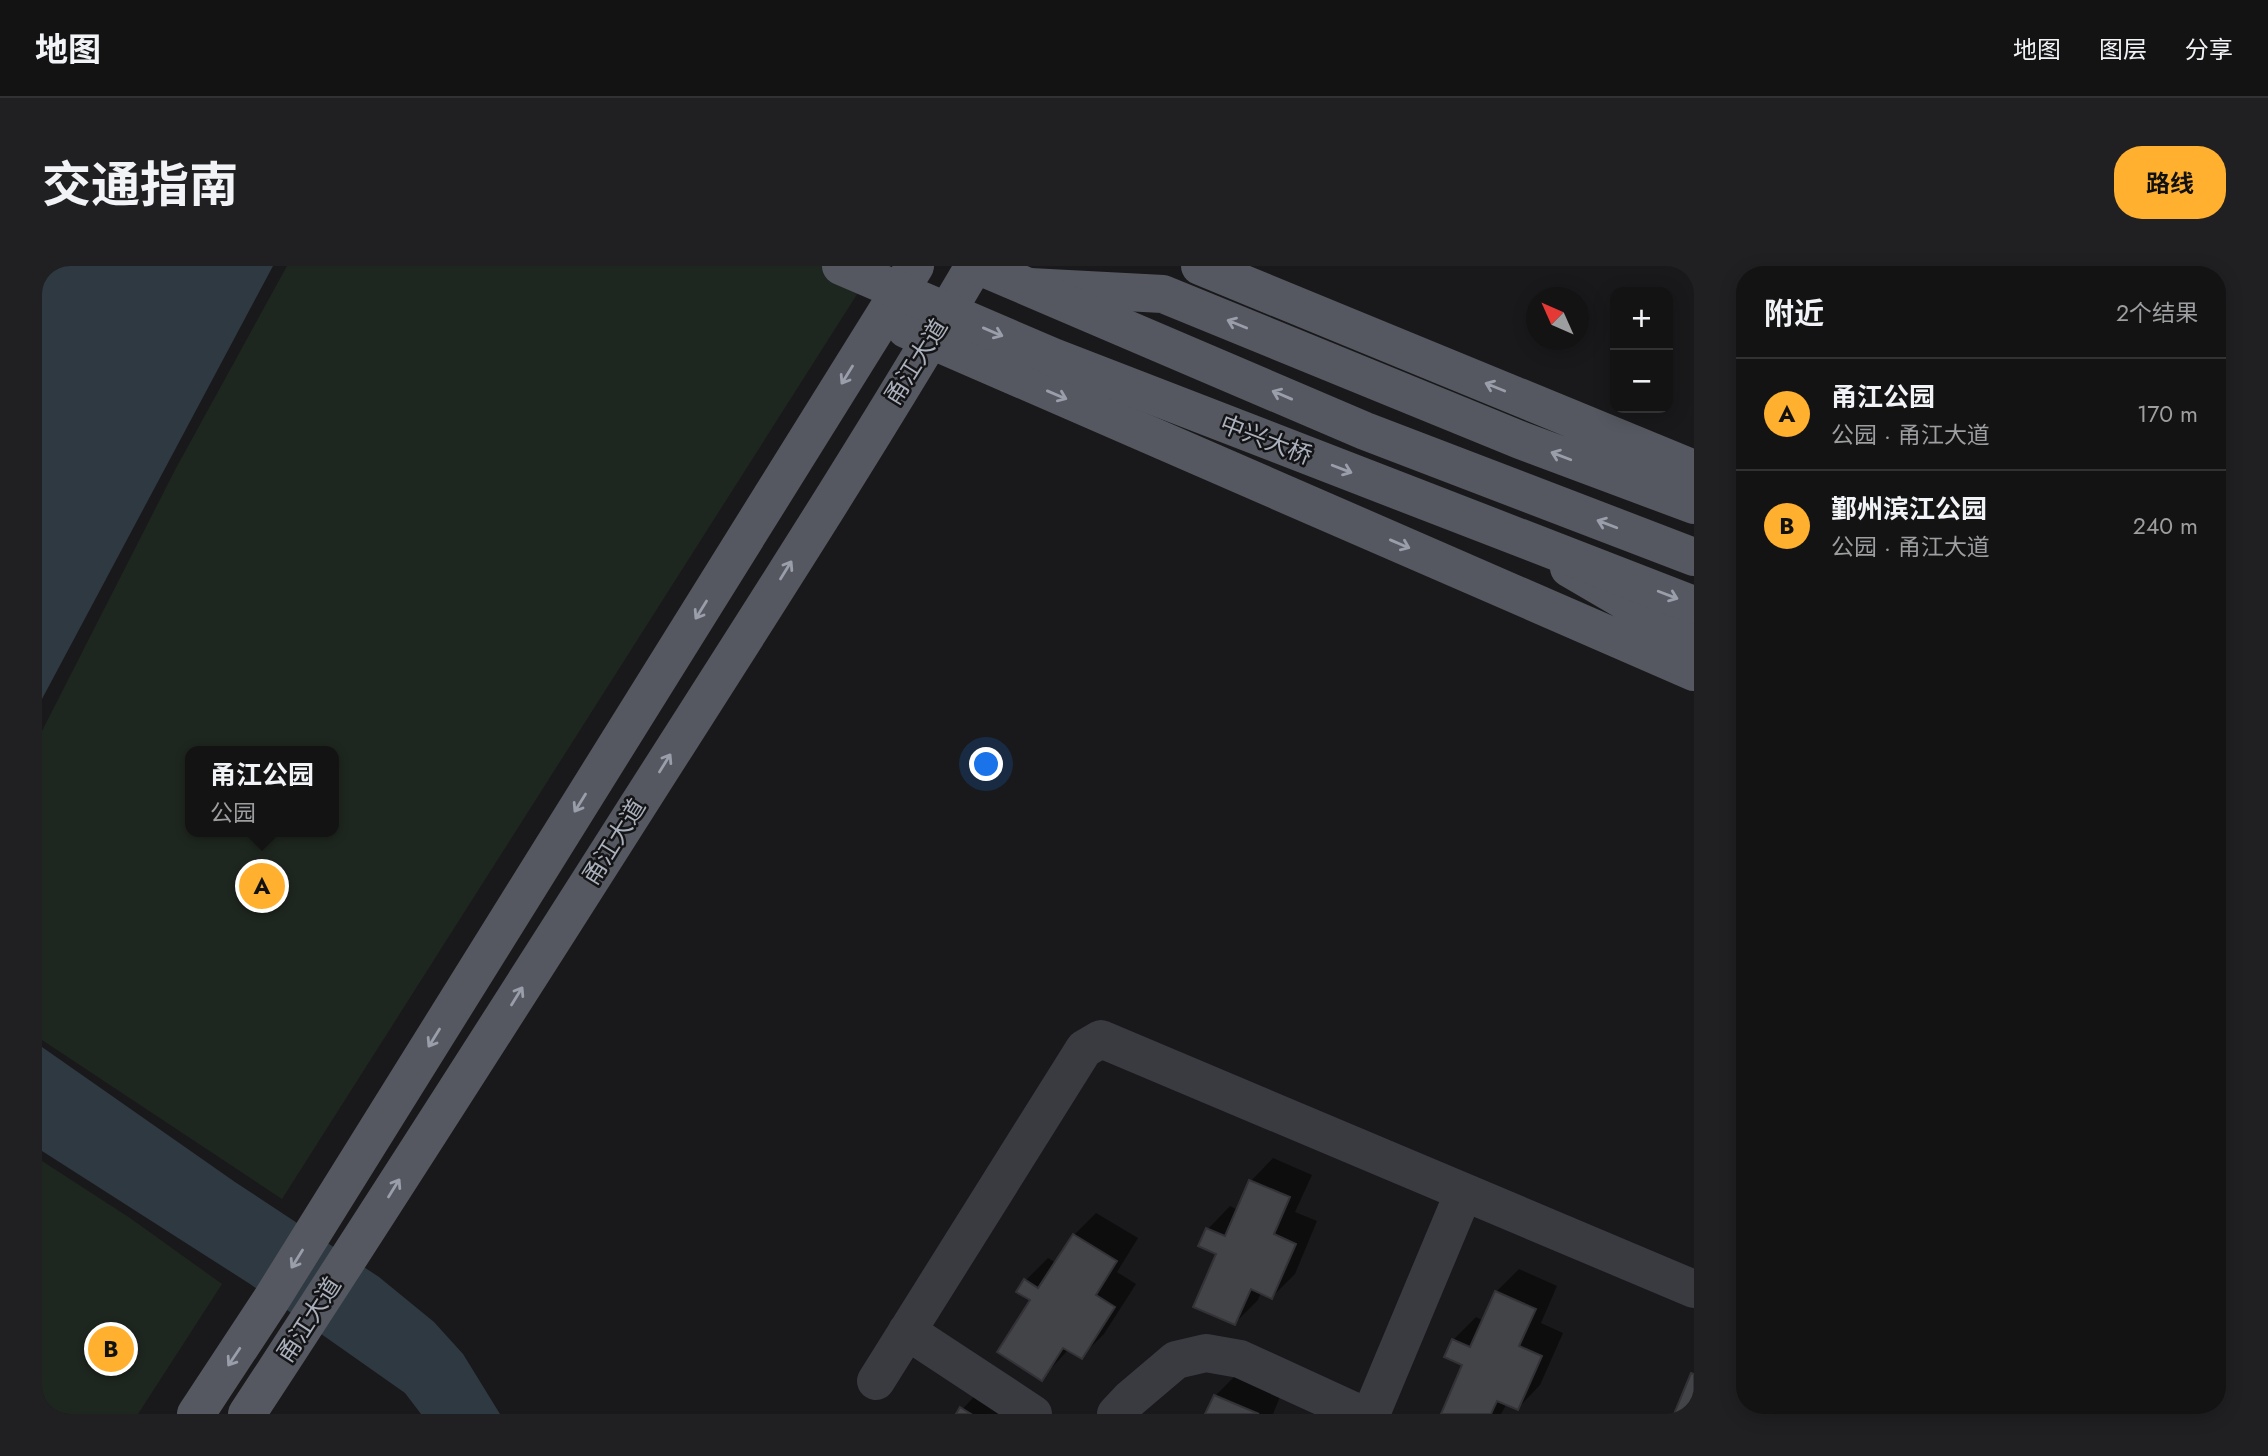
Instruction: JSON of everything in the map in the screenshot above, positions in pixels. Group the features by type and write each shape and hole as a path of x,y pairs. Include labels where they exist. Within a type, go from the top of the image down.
{"main road":[{"name":"中兴大桥","path":"841,266 1053,357 1694,605"},
{"name":"甬江大道","path":"196,1414 323,1217 915,266"},
{"name":"甬江大道","path":"247,1414 685,732 974,266"},
{"name":"中兴大桥","path":"979,266 1365,430 1694,557"},
{"path":"1200,266 1694,469"},
{"path":"1027,287 1163,294 1520,440 1694,505"},
{"path":"883,317 930,340 1694,672"},
{"path":"1516,537 1675,630 1694,638"}],"street":[{"path":"876,1381 1084,1049 1101,1039 1694,1289"},
{"path":"1371,1414 1464,1192"},
{"path":"907,1331 1033,1414"},
{"path":"1116,1414 1176,1360 1206,1353 1240,1359 1360,1414"}],"shaded area":[{"path":"42,266 273,266 42,699"},
{"path":"287,266 875,266 282,1199 42,1040 42,731 175,470"},
{"path":"42,1047 235,1182 379,1277 434,1322 463,1354 500,1414 421,1414 405,1393 250,1284 42,1151"},
{"path":"42,1161 130,1218 222,1284 138,1414 42,1414"}],"building":[{"path":"1249,1180 1290,1197 1274,1234 1296,1244 1272,1299 1251,1289 1235,1325 1193,1307 1216,1254 1198,1246 1206,1228 1225,1236"},
{"path":"1073,1234 1117,1261 1096,1295 1115,1307 1082,1359 1063,1348 1042,1381 997,1352 1030,1300 1016,1292 1024,1279 1038,1288"},
{"path":"1495,1291 1536,1309 1519,1346 1542,1356 1518,1410 1497,1401 1491,1414 1441,1414 1462,1365 1444,1357 1452,1339 1470,1347"},
{"path":"1691,1373 1694,1374 1694,1414 1674,1414"},
{"path":"1214,1395 1259,1414 1205,1414"},
{"path":"960,1407 971,1414 956,1414"}],"place":[{"name":"甬江公园","path":"262,886"},
{"name":"鄞州滨江公园","path":"111,1349"}]}
